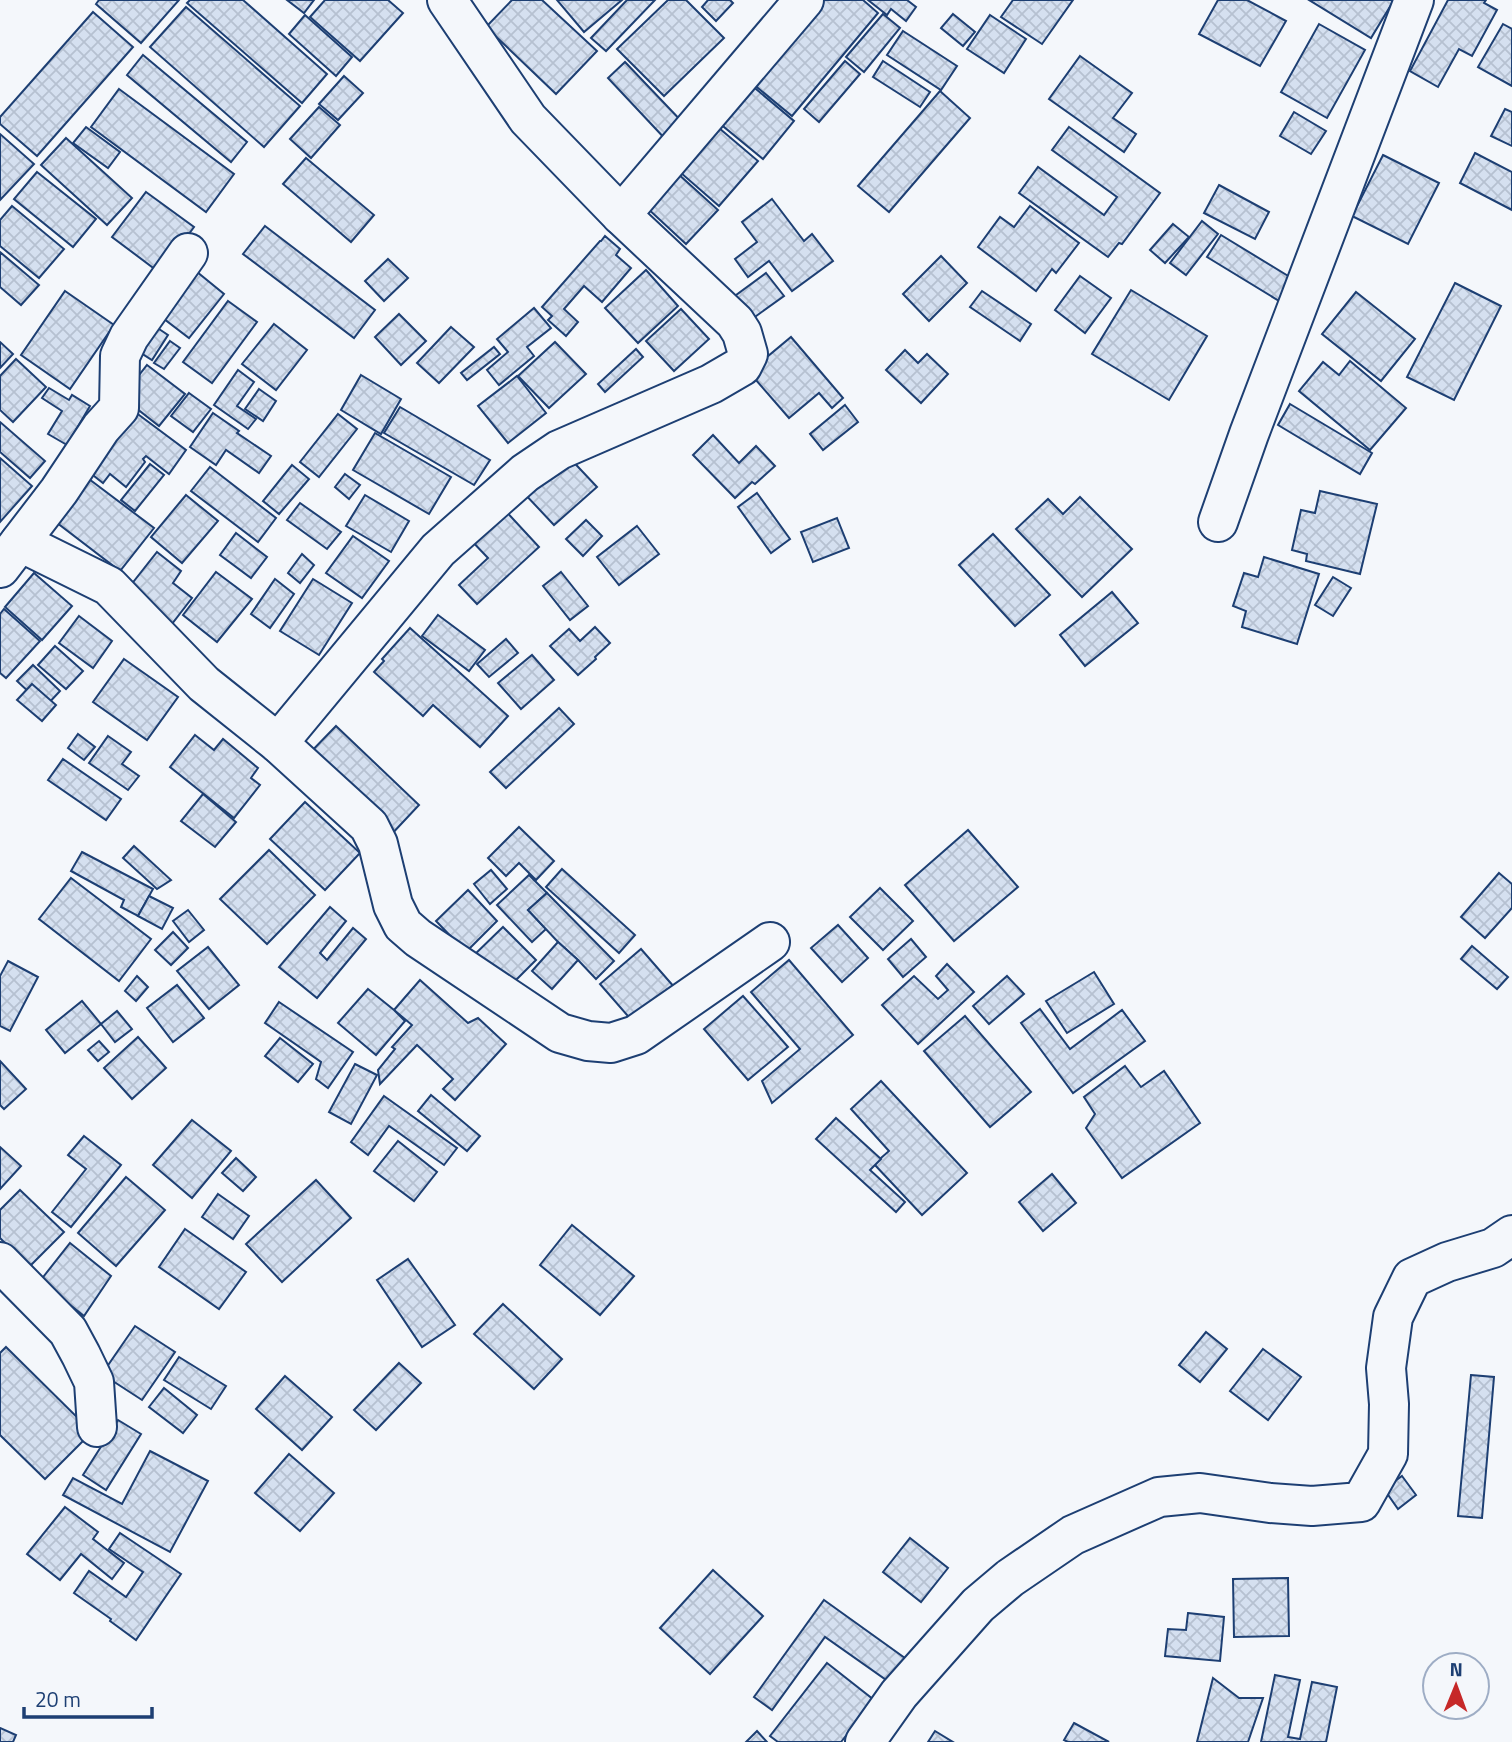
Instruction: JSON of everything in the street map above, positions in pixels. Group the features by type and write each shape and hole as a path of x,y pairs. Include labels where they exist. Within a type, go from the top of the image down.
{"street":[{"path":"278,743 438,550 525,472 559,450 711,384 742,366 748,354 734,322 621,215 528,119 447,0"},
{"path":"621,215 804,0"},
{"path":"1219,522 1249,434 1414,0"},
{"path":"188,253 129,337 120,356 119,408 101,428 59,491 10,555 109,586 204,684 278,743 369,826 378,844 393,905 403,925 418,938 560,1033 588,1041 611,1043 636,1035 770,942"},
{"path":"865,1742 899,1694 978,1605 1010,1578 1073,1535 1159,1497 1200,1493 1312,1506 1360,1502 1388,1454 1389,1404 1386,1368 1393,1317 1412,1278 1447,1262 1493,1248 1512,1235"},
{"path":"0,1262 68,1332 94,1382 97,1427"}],"building":[{"path":"99,0 179,0 141,43 96,4"},
{"path":"190,0 243,0 327,74 302,103 187,3"},
{"path":"287,0 314,0 304,13"},
{"path":"325,0 388,0 403,13 360,61 310,17"},
{"path":"512,0 542,0 597,51 556,94 486,27"},
{"path":"557,0 622,0 584,32"},
{"path":"627,0 655,0 606,51 591,38"},
{"path":"668,0 686,0 724,38 664,96 617,49"},
{"path":"708,0 730,0 733,3 716,21 702,7"},
{"path":"814,0 863,0 878,13 792,116 747,79"},
{"path":"868,0 907,0 916,7 906,21 891,9 887,15"},
{"path":"1013,0 1073,0 1042,44 1001,17"},
{"path":"1218,0 1247,0 1286,21 1260,66 1199,34"},
{"path":"1309,0 1394,0 1371,38"},
{"path":"1448,0 1486,0 1484,3 1497,10 1472,56 1459,49 1438,87 1410,71"},
{"path":"186,7 300,106 264,147 150,47"},
{"path":"93,12 133,47 37,156 0,124 0,117"},
{"path":"883,14 900,28 864,72 846,57"},
{"path":"953,14 975,32 963,46 941,28"},
{"path":"305,15 352,57 336,76 289,34"},
{"path":"990,15 1026,39 1004,73 967,49"},
{"path":"1319,24 1365,50 1327,118 1281,92"},
{"path":"1503,24 1512,29 1512,86 1478,67"},
{"path":"903,31 957,66 941,90 887,55"},
{"path":"143,55 247,142 231,162 127,75"},
{"path":"1080,56 1132,93 1113,118 1136,134 1124,152 1049,99"},
{"path":"845,61 860,74 819,122 804,109"},
{"path":"883,61 930,92 920,107 873,77"},
{"path":"625,62 687,127 669,143 608,78"},
{"path":"344,76 363,93 338,120 319,104"},
{"path":"750,84 794,121 763,159 718,122"},
{"path":"119,89 234,174 206,212 91,127"},
{"path":"940,91 970,118 889,212 858,186"},
{"path":"319,107 340,125 311,158 290,139"},
{"path":"1505,109 1512,112 1512,146 1491,136"},
{"path":"1294,112 1326,131 1311,154 1280,136"},
{"path":"86,127 120,152 108,168 73,143"},
{"path":"1069,127 1160,193 1122,244 1119,243 1108,257 1019,193 1038,167 1104,215 1117,197 1052,150"},
{"path":"719,128 758,161 719,206 681,173"},
{"path":"0,134 34,164 0,200"},
{"path":"66,138 132,198 107,225 41,165"},
{"path":"1475,153 1512,172 1512,210 1460,183"},
{"path":"1383,155 1439,183 1408,244 1352,216"},
{"path":"306,158 374,215 351,242 283,184"},
{"path":"37,172 96,219 73,247 14,199"},
{"path":"676,172 718,210 686,244 645,206"},
{"path":"1219,185 1269,212 1255,239 1204,213"},
{"path":"146,192 194,227 160,273 112,237"},
{"path":"772,199 804,241 812,234 833,261 792,291 769,261 748,277 735,259 757,242 742,222"},
{"path":"12,206 64,249 39,278 0,246 0,220"},
{"path":"1030,206 1079,243 1056,273 1052,269 1036,291 978,247 1000,217 1014,227"},
{"path":"1202,221 1218,234 1186,275 1170,263"},
{"path":"1173,224 1189,237 1165,263 1150,250"},
{"path":"265,226 375,310 354,338 243,254"},
{"path":"1221,235 1298,282 1284,304 1207,257"},
{"path":"605,236 620,249 616,255 631,268 602,302 584,286 564,309 578,322 566,336 548,320 552,316 542,307"},
{"path":"0,252 39,285 21,305 0,287"},
{"path":"941,256 967,283 929,321 903,294"},
{"path":"388,259 408,278 384,301 365,281"},
{"path":"191,267 224,294 189,338 155,312"},
{"path":"646,270 678,306 638,343 605,308"},
{"path":"766,273 784,296 745,324 728,301"},
{"path":"1080,276 1111,298 1085,333 1055,310"},
{"path":"1455,283 1501,306 1454,400 1407,377"},
{"path":"1131,290 1207,336 1169,400 1092,354"},
{"path":"65,291 114,325 70,389 21,355"},
{"path":"982,291 1031,324 1020,341 970,307"},
{"path":"1356,292 1415,339 1381,381 1322,334"},
{"path":"228,301 257,322 212,383 183,362"},
{"path":"534,308 551,328 527,347 534,356 499,385 487,370 508,352 497,339"},
{"path":"681,309 709,339 674,371 646,341"},
{"path":"399,314 426,341 401,365 375,337"},
{"path":"150,323 168,335 152,360 133,348"},
{"path":"274,324 307,350 276,390 242,364"},
{"path":"451,327 474,347 439,383 417,363"},
{"path":"791,337 843,398 832,408 819,393 789,418 749,372"},
{"path":"170,341 180,348 164,369 154,363"},
{"path":"0,342 13,354 0,368"},
{"path":"555,342 586,374 549,408 518,376"},
{"path":"494,347 500,354 467,380 461,373"},
{"path":"636,349 643,357 605,392 598,384"},
{"path":"905,350 918,363 927,354 948,374 921,403 886,370"},
{"path":"16,359 46,387 13,422 0,410 0,376"},
{"path":"1350,361 1406,408 1370,450 1299,391 1323,362 1339,375"},
{"path":"147,365 185,394 159,426 122,397"},
{"path":"238,370 254,382 237,406 256,419 248,429 214,405"},
{"path":"361,375 401,399 381,434 341,410"},
{"path":"517,376 546,413 508,443 478,406"},
{"path":"49,388 69,400 72,395 90,406 67,445 48,434 62,411 42,398"},
{"path":"259,389 276,401 263,421 245,409"},
{"path":"189,393 211,409 193,432 171,416"},
{"path":"1290,404 1372,453 1360,474 1278,425"},
{"path":"845,405 858,422 823,450 810,434"},
{"path":"400,407 490,460 474,485 384,433"},
{"path":"131,409 186,450 169,474 146,456 143,459 145,462 126,487 110,474 103,483 80,465"},
{"path":"213,413 271,456 259,473 226,450 216,465 190,447"},
{"path":"338,414 357,429 319,477 300,462"},
{"path":"0,422 45,461 30,478 0,452"},
{"path":"375,433 451,477 429,514 353,470"},
{"path":"713,435 739,463 756,446 775,466 735,498 693,455"},
{"path":"565,453 597,487 554,525 522,491"},
{"path":"0,458 32,486 0,522"},
{"path":"150,464 164,475 135,511 121,500"},
{"path":"292,465 309,479 279,514 263,501"},
{"path":"210,467 276,518 258,542 191,491"},
{"path":"345,474 360,485 349,499 335,487"},
{"path":"85,476 154,528 120,571 52,519"},
{"path":"1320,491 1377,504 1360,574 1306,561 1307,554 1292,550 1301,510 1315,513"},
{"path":"757,493 790,539 771,553 738,507"},
{"path":"186,495 218,521 182,563 151,537"},
{"path":"365,495 409,521 391,552 346,526"},
{"path":"1080,497 1132,549 1082,597 1016,529 1048,499 1063,514"},
{"path":"300,503 341,532 327,549 287,520"},
{"path":"502,507 539,547 477,604 459,585 488,558 468,537"},
{"path":"837,518 849,548 813,562 801,532"},
{"path":"586,520 602,536 583,556 566,539"},
{"path":"637,526 659,554 619,585 597,557"},
{"path":"236,533 267,557 251,578 220,555"},
{"path":"993,534 1050,595 1015,626 959,565"},
{"path":"353,536 389,561 362,598 326,573"},
{"path":"157,552 181,571 173,583 192,598 168,629 123,595"},
{"path":"302,554 314,565 300,583 288,573"},
{"path":"1264,557 1319,574 1297,644 1242,627 1246,611 1233,606 1244,573 1258,577"},
{"path":"216,572 252,599 217,642 183,615"},
{"path":"561,572 588,606 570,620 543,586"},
{"path":"34,573 72,606 42,640 5,607"},
{"path":"1333,577 1351,588 1333,616 1315,605"},
{"path":"275,579 294,594 270,628 251,614"},
{"path":"313,579 352,603 319,655 280,631"},
{"path":"1112,592 1138,623 1085,666 1060,635"},
{"path":"4,609 40,641 6,678 0,673 0,614"},
{"path":"438,615 485,650 469,671 422,636"},
{"path":"79,616 112,641 93,668 59,643"},
{"path":"595,627 610,643 578,675 550,646 569,629 580,641"},
{"path":"410,628 508,716 480,747 433,705 423,716 374,672"},
{"path":"506,639 518,653 489,677 477,664"},
{"path":"55,646 83,671 66,689 38,665"},
{"path":"532,655 554,680 521,709 498,683"},
{"path":"124,659 178,697 147,740 93,702"},
{"path":"33,665 60,691 45,707 17,681"},
{"path":"32,684 56,705 42,721 17,700"},
{"path":"559,708 574,724 506,788 490,772"},
{"path":"336,726 419,805 388,838 304,759"},
{"path":"78,734 95,747 84,760 68,748"},
{"path":"195,735 214,750 223,739 258,768 251,778 260,785 234,818 170,767"},
{"path":"108,736 131,752 122,764 139,776 128,790 89,763"},
{"path":"63,759 121,799 106,820 48,780"},
{"path":"203,794 236,822 215,847 181,821"},
{"path":"305,802 360,853 325,890 270,839"},
{"path":"519,827 554,861 536,880 519,863 506,876 488,858"},
{"path":"968,830 1018,887 954,941 905,885"},
{"path":"134,846 171,880 157,889 123,858"},
{"path":"269,850 315,895 267,944 220,899"},
{"path":"82,852 153,889 138,916 121,907 124,900 71,871"},
{"path":"562,869 635,935 619,953 546,887"},
{"path":"491,870 507,889 490,904 474,884"},
{"path":"1499,873 1512,884 1512,908 1485,938 1461,917"},
{"path":"529,875 547,893 528,910 546,929 532,942 497,905"},
{"path":"71,878 151,939 119,981 39,919"},
{"path":"880,888 913,921 883,950 850,917"},
{"path":"468,890 497,921 466,952 436,921"},
{"path":"547,893 614,961 596,979 528,910"},
{"path":"149,896 173,908 162,929 138,916"},
{"path":"330,907 346,921 320,953 327,960 353,928 366,939 317,998 279,967"},
{"path":"188,910 204,930 189,942 173,921"},
{"path":"838,925 868,958 842,982 811,948"},
{"path":"503,927 536,960 504,992 471,958"},
{"path":"173,932 188,948 171,965 155,950"},
{"path":"911,939 926,957 903,977 888,959"},
{"path":"558,942 578,960 552,989 532,971"},
{"path":"1472,946 1508,977 1497,989 1461,959"},
{"path":"208,947 239,985 209,1009 177,971"},
{"path":"641,949 675,988 634,1023 600,984"},
{"path":"789,960 853,1035 772,1103 762,1081 800,1049 751,992"},
{"path":"8,961 38,977 10,1031 0,1026 0,976"},
{"path":"947,964 974,992 918,1044 882,1005 914,976 938,999 948,990 936,976"},
{"path":"1094,972 1114,1004 1067,1033 1046,1001"},
{"path":"137,976 148,987 136,1001 125,991"},
{"path":"1007,976 1024,994 989,1024 973,1006"},
{"path":"420,980 468,1023 478,1018 506,1044 455,1100 443,1089 453,1079 417,1045 380,1084 378,1070 395,1049 392,1047 412,1025 394,1010"},
{"path":"177,985 204,1018 173,1042 147,1008"},
{"path":"368,989 405,1021 376,1055 338,1023"},
{"path":"743,996 788,1047 748,1080 704,1029"},
{"path":"82,1001 101,1024 65,1053 46,1030"},
{"path":"279,1002 353,1052 328,1088 316,1079 321,1062 265,1023"},
{"path":"1040,1009 1070,1049 1122,1010 1145,1041 1073,1093 1021,1023"},
{"path":"117,1011 132,1029 115,1042 101,1024"},
{"path":"965,1016 1031,1092 990,1127 924,1051"},
{"path":"138,1037 166,1068 132,1099 104,1068"},
{"path":"280,1038 313,1064 298,1082 265,1056"},
{"path":"99,1041 109,1052 98,1061 88,1050"},
{"path":"0,1061 26,1089 4,1109 0,1105"},
{"path":"355,1064 377,1075 351,1124 329,1112"},
{"path":"1125,1066 1141,1087 1164,1071 1200,1123 1122,1178 1086,1128 1095,1114 1084,1097"},
{"path":"881,1081 967,1173 922,1215 874,1164 889,1151 851,1109"},
{"path":"431,1095 480,1136 467,1151 418,1111"},
{"path":"384,1096 457,1148 444,1165 389,1126 368,1155 351,1142"},
{"path":"836,1118 881,1159 870,1170 905,1202 896,1212 816,1139"},
{"path":"192,1120 231,1151 192,1198 153,1165"},
{"path":"84,1136 121,1165 71,1227 52,1212 86,1169 68,1155"},
{"path":"398,1141 437,1172 414,1201 374,1171"},
{"path":"0,1147 21,1166 0,1189"},
{"path":"236,1158 256,1177 243,1191 222,1173"},
{"path":"1052,1174 1076,1203 1043,1231 1019,1202"},
{"path":"126,1177 165,1210 116,1266 78,1233"},
{"path":"316,1180 351,1218 282,1282 246,1244"},
{"path":"20,1190 64,1232 29,1267 0,1238 0,1210"},
{"path":"218,1194 249,1216 233,1239 202,1217"},
{"path":"572,1225 634,1276 600,1315 540,1265"},
{"path":"185,1229 246,1272 219,1309 159,1267"},
{"path":"70,1243 111,1276 84,1316 40,1281"},
{"path":"408,1259 455,1325 422,1347 377,1280"},
{"path":"503,1304 562,1359 534,1389 474,1334"},
{"path":"135,1326 175,1352 142,1400 102,1374"},
{"path":"1206,1332 1227,1349 1200,1382 1179,1365"},
{"path":"6,1347 92,1432 45,1479 0,1435 0,1353"},
{"path":"1263,1349 1301,1377 1268,1420 1230,1391"},
{"path":"179,1357 226,1386 211,1409 164,1380"},
{"path":"399,1363 421,1383 376,1430 354,1410"},
{"path":"1471,1375 1494,1377 1482,1518 1458,1516"},
{"path":"285,1376 332,1417 302,1450 256,1409"},
{"path":"164,1388 197,1415 183,1433 149,1407"},
{"path":"118,1420 141,1434 106,1490 83,1475"},
{"path":"150,1451 208,1481 170,1552 63,1495 73,1478 122,1504"},
{"path":"289,1454 334,1493 300,1531 255,1493"},
{"path":"1402,1476 1416,1495 1398,1509 1384,1489"},
{"path":"65,1507 98,1532 93,1539 124,1563 112,1579 81,1554 60,1580 27,1554"},
{"path":"120,1533 181,1574 136,1640 74,1593 89,1571 126,1597 143,1572 109,1549"},
{"path":"910,1538 948,1568 921,1602 883,1572"},
{"path":"713,1570 763,1616 710,1674 660,1628"},
{"path":"1288,1578 1289,1636 1234,1637 1233,1579"},
{"path":"824,1600 909,1661 892,1684 825,1637 772,1710 754,1697"},
{"path":"1188,1613 1224,1617 1220,1661 1165,1656 1168,1629 1186,1630"},
{"path":"827,1663 874,1700 841,1742 778,1742 770,1736"},
{"path":"1275,1675 1300,1680 1288,1737 1300,1739 1312,1682 1337,1687 1326,1742 1261,1742"},
{"path":"1213,1678 1239,1698 1263,1698 1248,1742 1197,1742"},
{"path":"1074,1723 1109,1742 1064,1740"},
{"path":"0,1728 16,1735 13,1742 0,1742"},
{"path":"757,1731 767,1742 746,1742"},
{"path":"935,1731 953,1742 928,1742"}]}
